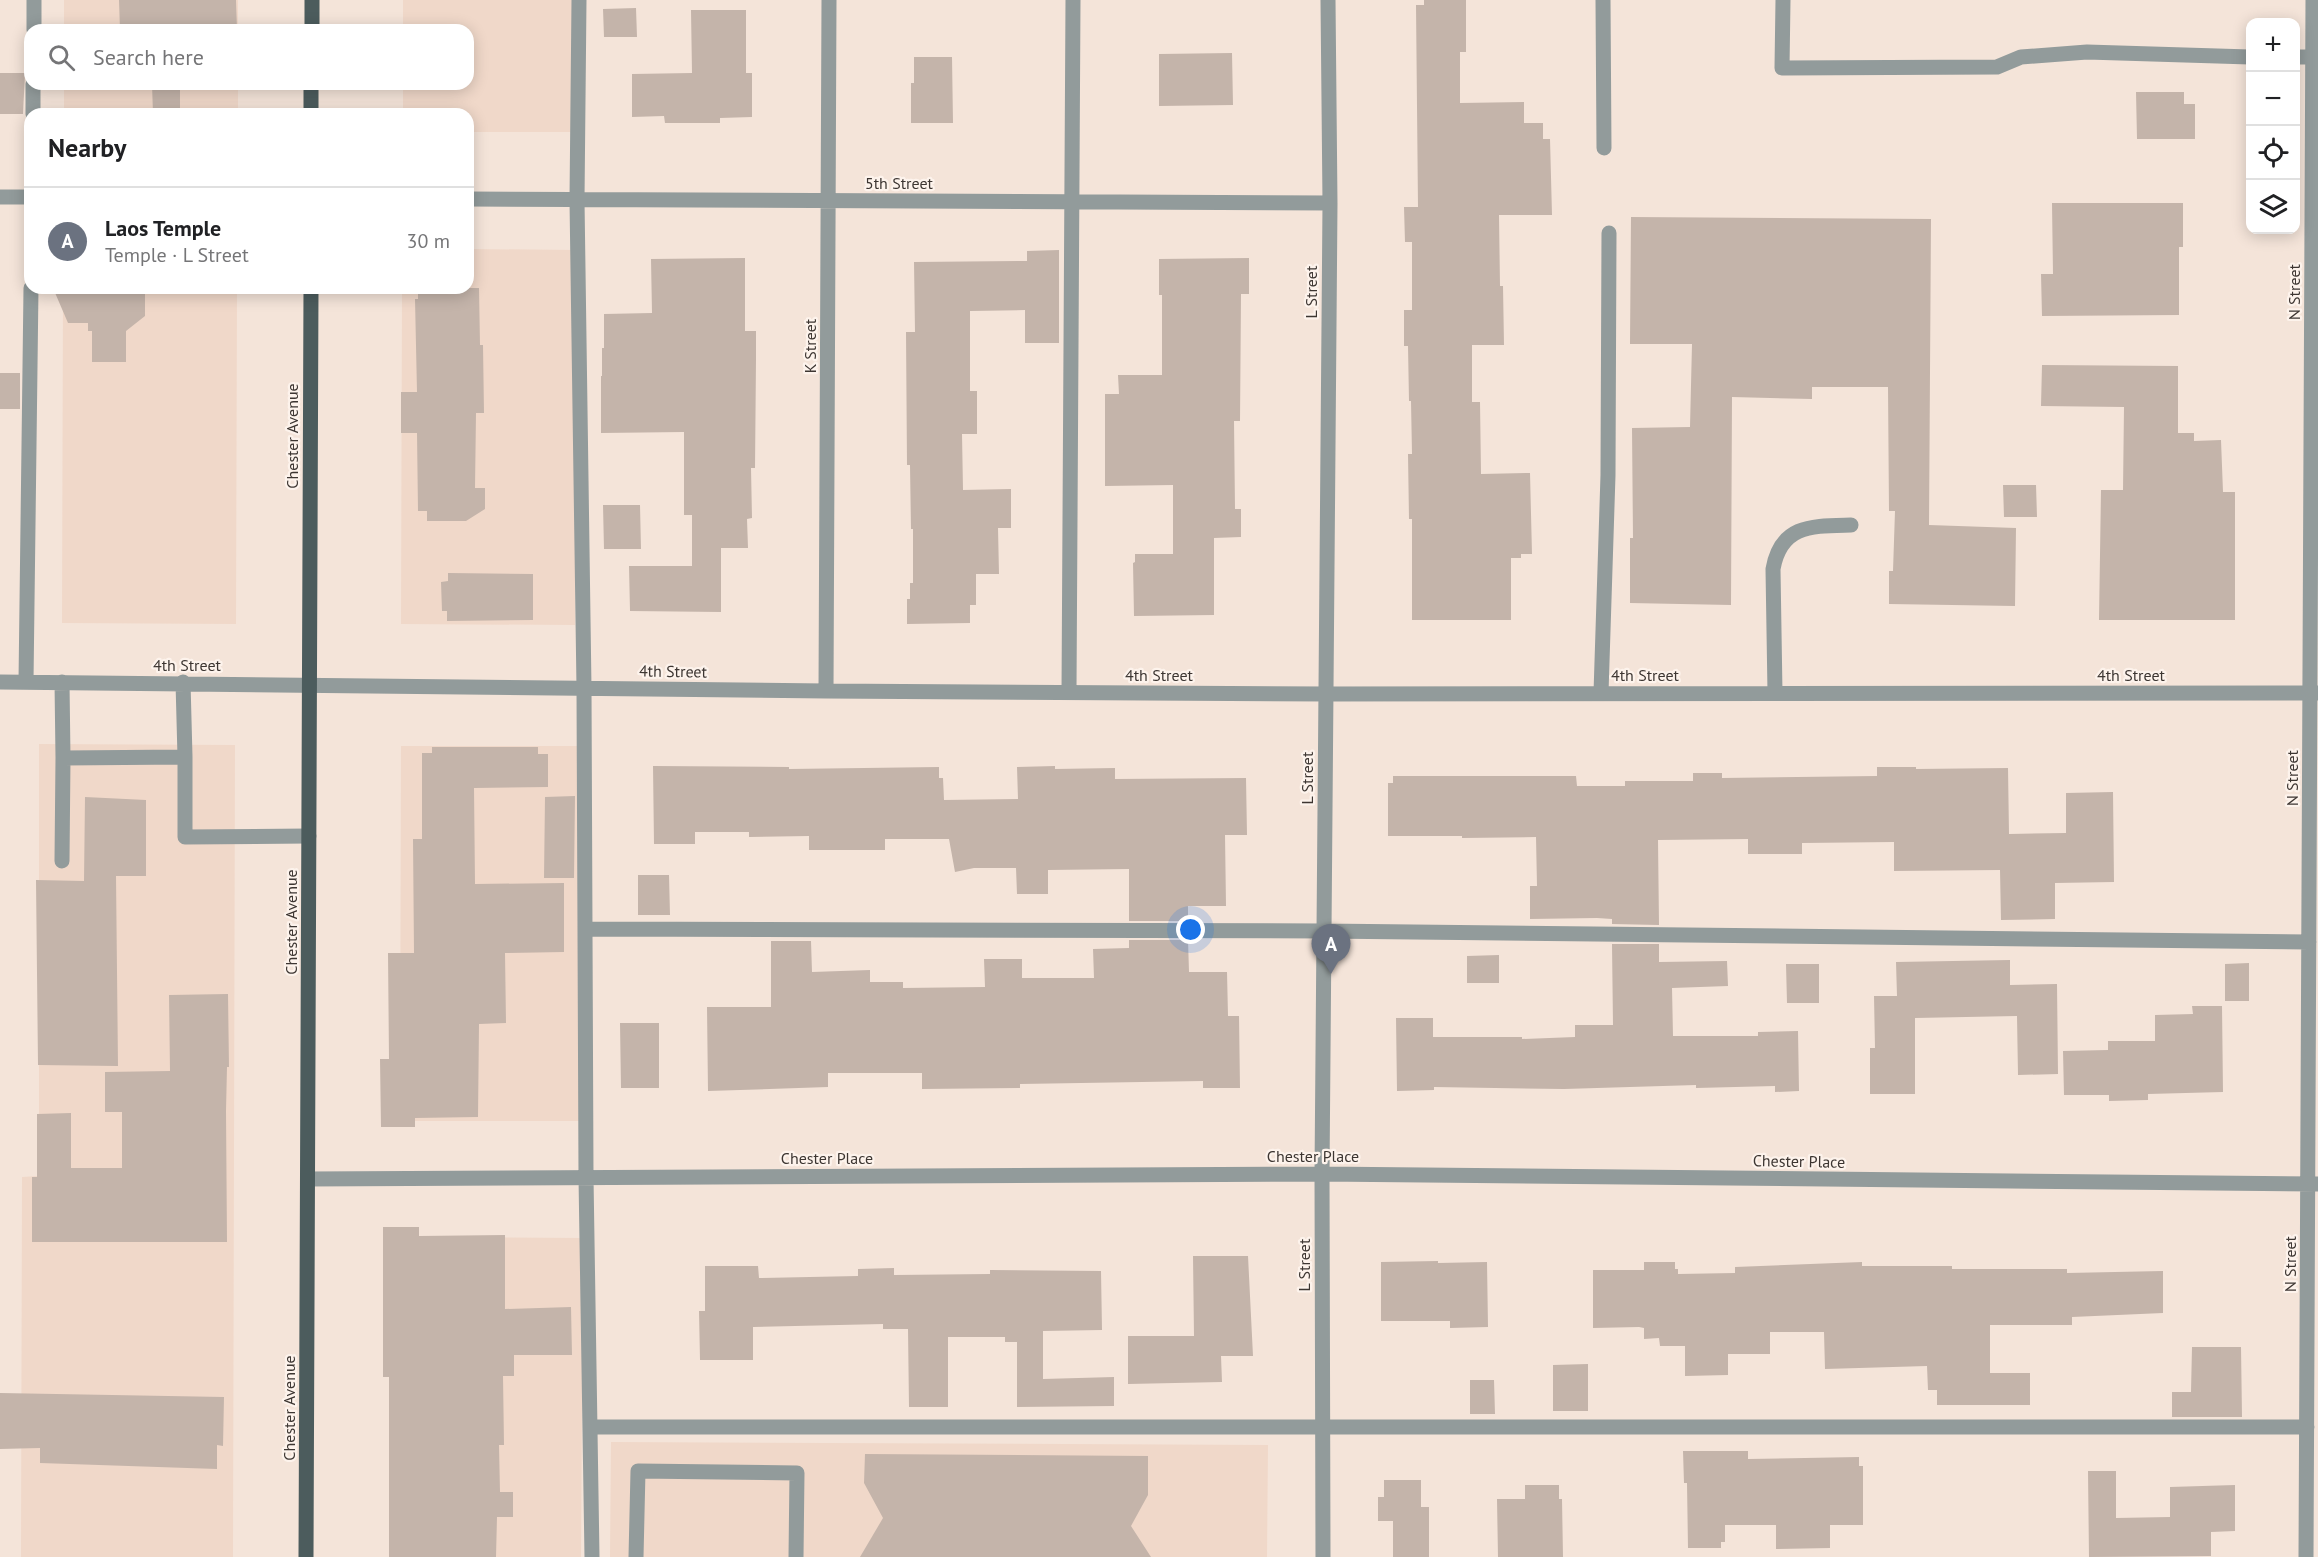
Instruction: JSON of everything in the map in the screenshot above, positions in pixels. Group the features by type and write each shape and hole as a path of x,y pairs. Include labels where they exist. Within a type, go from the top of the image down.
{"main road":[{"path":"312,0 312,24"},
{"path":"311,90 311,108"},
{"name":"Chester Avenue","path":"306,1557 311,294"}],"street":[{"path":"34,0 34,24"},
{"path":"579,0 577,200 592,1557"},
{"name":"K Street","path":"826,691 829,0"},
{"path":"1069,692 1073,0"},
{"name":"L Street","path":"1323,1557 1322,1174 1330,203 1328,0"},
{"path":"1603,0 1604,148"},
{"path":"1783,0 1782,68 1997,68 2021,57 2087,52 2246,57"},
{"name":"N Street","path":"2306,1557 2313,1184 2309,942 2314,693 2313,0"},
{"path":"2300,57 2313,57"},
{"path":"33,90 33,108"},
{"path":"0,197 24,197"},
{"name":"5th Street","path":"474,199 1330,203"},
{"path":"1601,693 1608,475 1609,233"},
{"path":"26,682 31,294"},
{"path":"1775,693 1773,569 1776,552 1793,534 1809,526 1851,525"},
{"name":"4th Street","path":"0,682 1326,694 2314,693"},
{"path":"62,682 62,861"},
{"path":"183,682 185,837 309,836"},
{"path":"63,758 185,757"},
{"path":"585,928 1324,931 2309,942"},
{"name":"Chester Place","path":"308,1179 1322,1174 2313,1184"},
{"path":"590,1427 2307,1427"},
{"path":"636,1557 638,1472 649,1472 797,1473 796,1557"}],"shaded area":[{"path":"64,0 238,0 238,24 64,24"},
{"path":"403,0 577,0 576,132 474,132 474,108 403,108 403,90 474,90 474,24 403,24"},
{"path":"64,90 238,90 238,108 64,108"},
{"path":"474,249 576,250 575,625 401,624 402,294 474,294"},
{"path":"63,294 237,294 236,624 62,623"},
{"path":"39,744 235,745 233,1557 21,1557 22,1177 39,1176"},
{"path":"401,746 584,746 582,1121 400,1121"},
{"path":"400,1237 583,1238 581,1557 399,1557"},
{"path":"611,1442 1268,1445 1267,1557 610,1557"}],"building":[{"path":"119,0 236,0 237,24 120,24"},
{"path":"1424,0 1466,0 1466,52 1460,52 1460,103 1524,102 1524,123 1543,123 1543,139 1550,139 1552,215 1499,215 1504,345 1472,345 1472,402 1480,402 1481,474 1530,473 1532,554 1521,554 1521,558 1511,558 1511,620 1412,620 1412,519 1409,519 1408,454 1412,454 1411,401 1409,401 1408,346 1404,346 1404,310 1412,310 1412,242 1405,242 1404,207 1418,207 1416,5 1424,5"},
{"path":"636,8 637,37 604,37 603,9"},
{"path":"691,10 746,10 746,73 752,73 752,117 720,118 720,123 665,123 664,116 632,117 632,74 692,73"},
{"path":"1232,53 1233,105 1159,106 1159,54"},
{"path":"914,57 952,57 953,123 911,123 911,83 914,83"},
{"path":"0,73 24,73 23,114 0,114"},
{"path":"152,90 180,90 180,108 153,108"},
{"path":"2136,92 2184,92 2184,104 2195,104 2195,139 2137,139"},
{"path":"2052,203 2183,203 2183,247 2179,247 2179,315 2042,316 2041,274 2053,274"},
{"path":"1631,217 1931,219 1929,525 2016,528 2015,606 1889,604 1889,571 1893,571 1895,511 1889,511 1888,387 1812,387 1812,399 1732,397 1731,605 1630,603 1630,538 1633,538 1632,428 1690,427 1692,344 1630,344"},
{"path":"1059,250 1059,343 1025,343 1025,310 970,311 970,391 977,391 977,434 962,434 963,490 1011,489 1011,528 998,528 999,574 976,574 976,605 970,605 970,623 907,624 907,599 910,599 910,583 913,583 913,529 911,529 910,465 907,465 906,332 915,332 914,262 1027,261 1027,251"},
{"path":"745,258 745,331 756,331 755,468 751,468 752,518 747,519 748,548 721,548 721,612 630,611 629,566 692,566 692,515 684,515 684,432 601,433 604,314 652,313 651,259"},
{"path":"1249,258 1249,294 1241,294 1240,421 1234,421 1235,509 1241,509 1241,537 1214,538 1214,615 1134,616 1133,563 1135,554 1173,554 1173,485 1105,486 1105,394 1119,394 1118,375 1162,375 1162,295 1159,295 1159,259"},
{"path":"474,288 479,288 484,413 476,413 475,488 485,488 485,509 466,521 427,521 427,511 418,511 417,433 401,433 401,392 417,392 415,299 418,299 418,294 474,294"},
{"path":"56,294 145,294 145,316 126,331 126,362 92,362 92,331 88,331 88,323 68,323"},
{"path":"2042,365 2178,366 2178,433 2194,433 2194,441 2221,440 2223,492 2235,492 2235,620 2099,620 2101,490 2123,490 2124,407 2041,406"},
{"path":"0,373 20,373 20,409 0,409"},
{"path":"2003,485 2036,485 2037,517 2004,517"},
{"path":"603,505 640,505 641,549 604,549"},
{"path":"448,573 533,574 533,620 447,621 447,611 442,611 441,582 448,581"},
{"path":"432,747 538,747 538,754 548,754 548,787 474,788 475,884 564,883 564,952 505,953 506,1023 479,1024 478,1117 415,1118 415,1127 381,1127 380,1059 389,1059 388,953 414,953 413,839 422,839 422,753 432,753"},
{"path":"653,766 789,767 789,769 939,767 939,778 943,778 944,800 1018,799 1017,767 1115,768 1115,779 1246,778 1247,835 1225,835 1226,906 1188,906 1188,921 1129,921 1129,869 1048,870 1048,894 1017,894 1016,868 974,868 955,872 949,839 885,839 885,850 809,850 809,836 749,837 749,832 695,832 695,844 654,844"},
{"path":"1877,767 2008,768 2009,834 2066,833 2066,793 2113,792 2114,882 2055,883 2055,919 2001,920 2000,870 1894,871 1894,842 1802,843 1802,854 1748,854 1748,839 1658,840 1659,925 1612,924 1612,919 1597,918 1530,919 1530,886 1537,886 1536,837 1388,836 1388,783 1393,783 1393,776 1576,776 1577,786 1625,786 1625,781 1693,781 1693,773 1722,773 1722,778 1877,776"},
{"path":"575,796 574,878 544,878 545,797"},
{"path":"85,797 146,800 146,876 116,876 118,1066 38,1065 36,880 84,881"},
{"path":"638,875 669,875 670,915 638,915"},
{"path":"1129,940 1188,940 1189,972 1227,972 1228,1016 1239,1016 1240,1088 1203,1088 1203,1081 1020,1084 1020,1088 922,1089 922,1073 828,1073 828,1087 708,1091 707,1007 771,1007 771,941 811,941 812,972 870,970 870,982 903,982 903,988 985,987 984,959 1022,959 1022,978 1094,978 1093,949 1129,948"},
{"path":"1612,944 1659,944 1659,962 1727,961 1728,986 1672,988 1673,1036 1758,1036 1758,1032 1798,1031 1799,1091 1775,1092 1775,1086 1696,1088 1696,1085 1564,1089 1434,1087 1434,1090 1397,1091 1396,1018 1433,1018 1433,1037 1522,1037 1522,1039 1575,1037 1575,1025 1613,1025"},
{"path":"1499,955 1499,983 1467,983 1467,956"},
{"path":"2010,960 2010,985 2057,984 2058,1074 2018,1075 2017,1016 1915,1018 1915,1094 1870,1094 1870,1048 1875,1048 1874,996 1897,996 1896,962"},
{"path":"2249,963 2249,1001 2225,1001 2225,964"},
{"path":"1786,964 1819,964 1819,1003 1787,1003"},
{"path":"228,994 227,1242 32,1242 32,1177 37,1177 37,1114 71,1113 71,1168 122,1168 122,1112 105,1112 105,1072 170,1071 169,995"},
{"path":"2192,1006 2222,1006 2223,1092 2148,1094 2148,1100 2109,1101 2109,1095 2064,1095 2063,1051 2108,1050 2108,1041 2155,1041 2155,1015 2193,1014"},
{"path":"620,1023 659,1023 659,1088 621,1088"},
{"path":"383,1227 419,1227 419,1236 505,1235 505,1309 571,1307 572,1355 514,1355 514,1376 503,1376 504,1445 499,1445 500,1492 513,1492 513,1517 497,1517 496,1557 389,1557 389,1377 383,1377"},
{"path":"1193,1256 1248,1256 1253,1356 1221,1356 1222,1382 1128,1384 1128,1336 1194,1336"},
{"path":"1438,1261 1438,1263 1487,1262 1488,1327 1450,1328 1450,1321 1381,1321 1381,1262"},
{"path":"1644,1262 1675,1262 1678,1274 1735,1273 1735,1267 1862,1262 1862,1266 2067,1269 2067,1273 2163,1271 2163,1313 2072,1317 2072,1325 1990,1325 1990,1373 2030,1373 2030,1405 1937,1405 1937,1390 1928,1390 1927,1366 1825,1369 1824,1332 1770,1332 1770,1354 1728,1354 1728,1375 1685,1376 1685,1346 1660,1346 1659,1338 1644,1339 1644,1328 1639,1327 1593,1328 1593,1270 1644,1270"},
{"path":"705,1266 758,1266 759,1278 858,1276 858,1269 894,1268 894,1275 990,1274 990,1270 1101,1271 1102,1330 1043,1331 1043,1379 1114,1377 1114,1406 1017,1407 1017,1342 1005,1342 1005,1337 948,1337 948,1407 909,1407 908,1329 883,1329 883,1324 753,1327 753,1360 700,1360 699,1311 705,1311"},
{"path":"2192,1347 2241,1347 2242,1417 2172,1417 2172,1392 2191,1392"},
{"path":"1588,1364 1588,1411 1553,1411 1553,1365"},
{"path":"1470,1380 1494,1380 1495,1414 1470,1414"},
{"path":"0,1393 224,1397 223,1446 217,1445 217,1469 40,1463 40,1448 0,1449"},
{"path":"1683,1451 1748,1451 1748,1459 1859,1457 1859,1466 1863,1466 1863,1525 1830,1525 1830,1548 1776,1549 1776,1525 1725,1525 1725,1542 1721,1542 1721,1548 1688,1548 1687,1483 1684,1483"},
{"path":"865,1454 1148,1456 1148,1495 1131,1526 1151,1557 860,1557 883,1518 864,1483"},
{"path":"2088,1471 2116,1471 2116,1518 2170,1517 2170,1487 2235,1485 2235,1531 2211,1532 2211,1556 2089,1557"},
{"path":"1384,1480 1421,1480 1421,1507 1429,1507 1429,1557 1393,1557 1393,1521 1378,1521 1378,1497 1384,1497"},
{"path":"1525,1485 1559,1485 1559,1499 1562,1499 1563,1557 1498,1557 1497,1499 1525,1499"}],"place":[{"name":"Laos Temple","path":"1331,974"}]}
